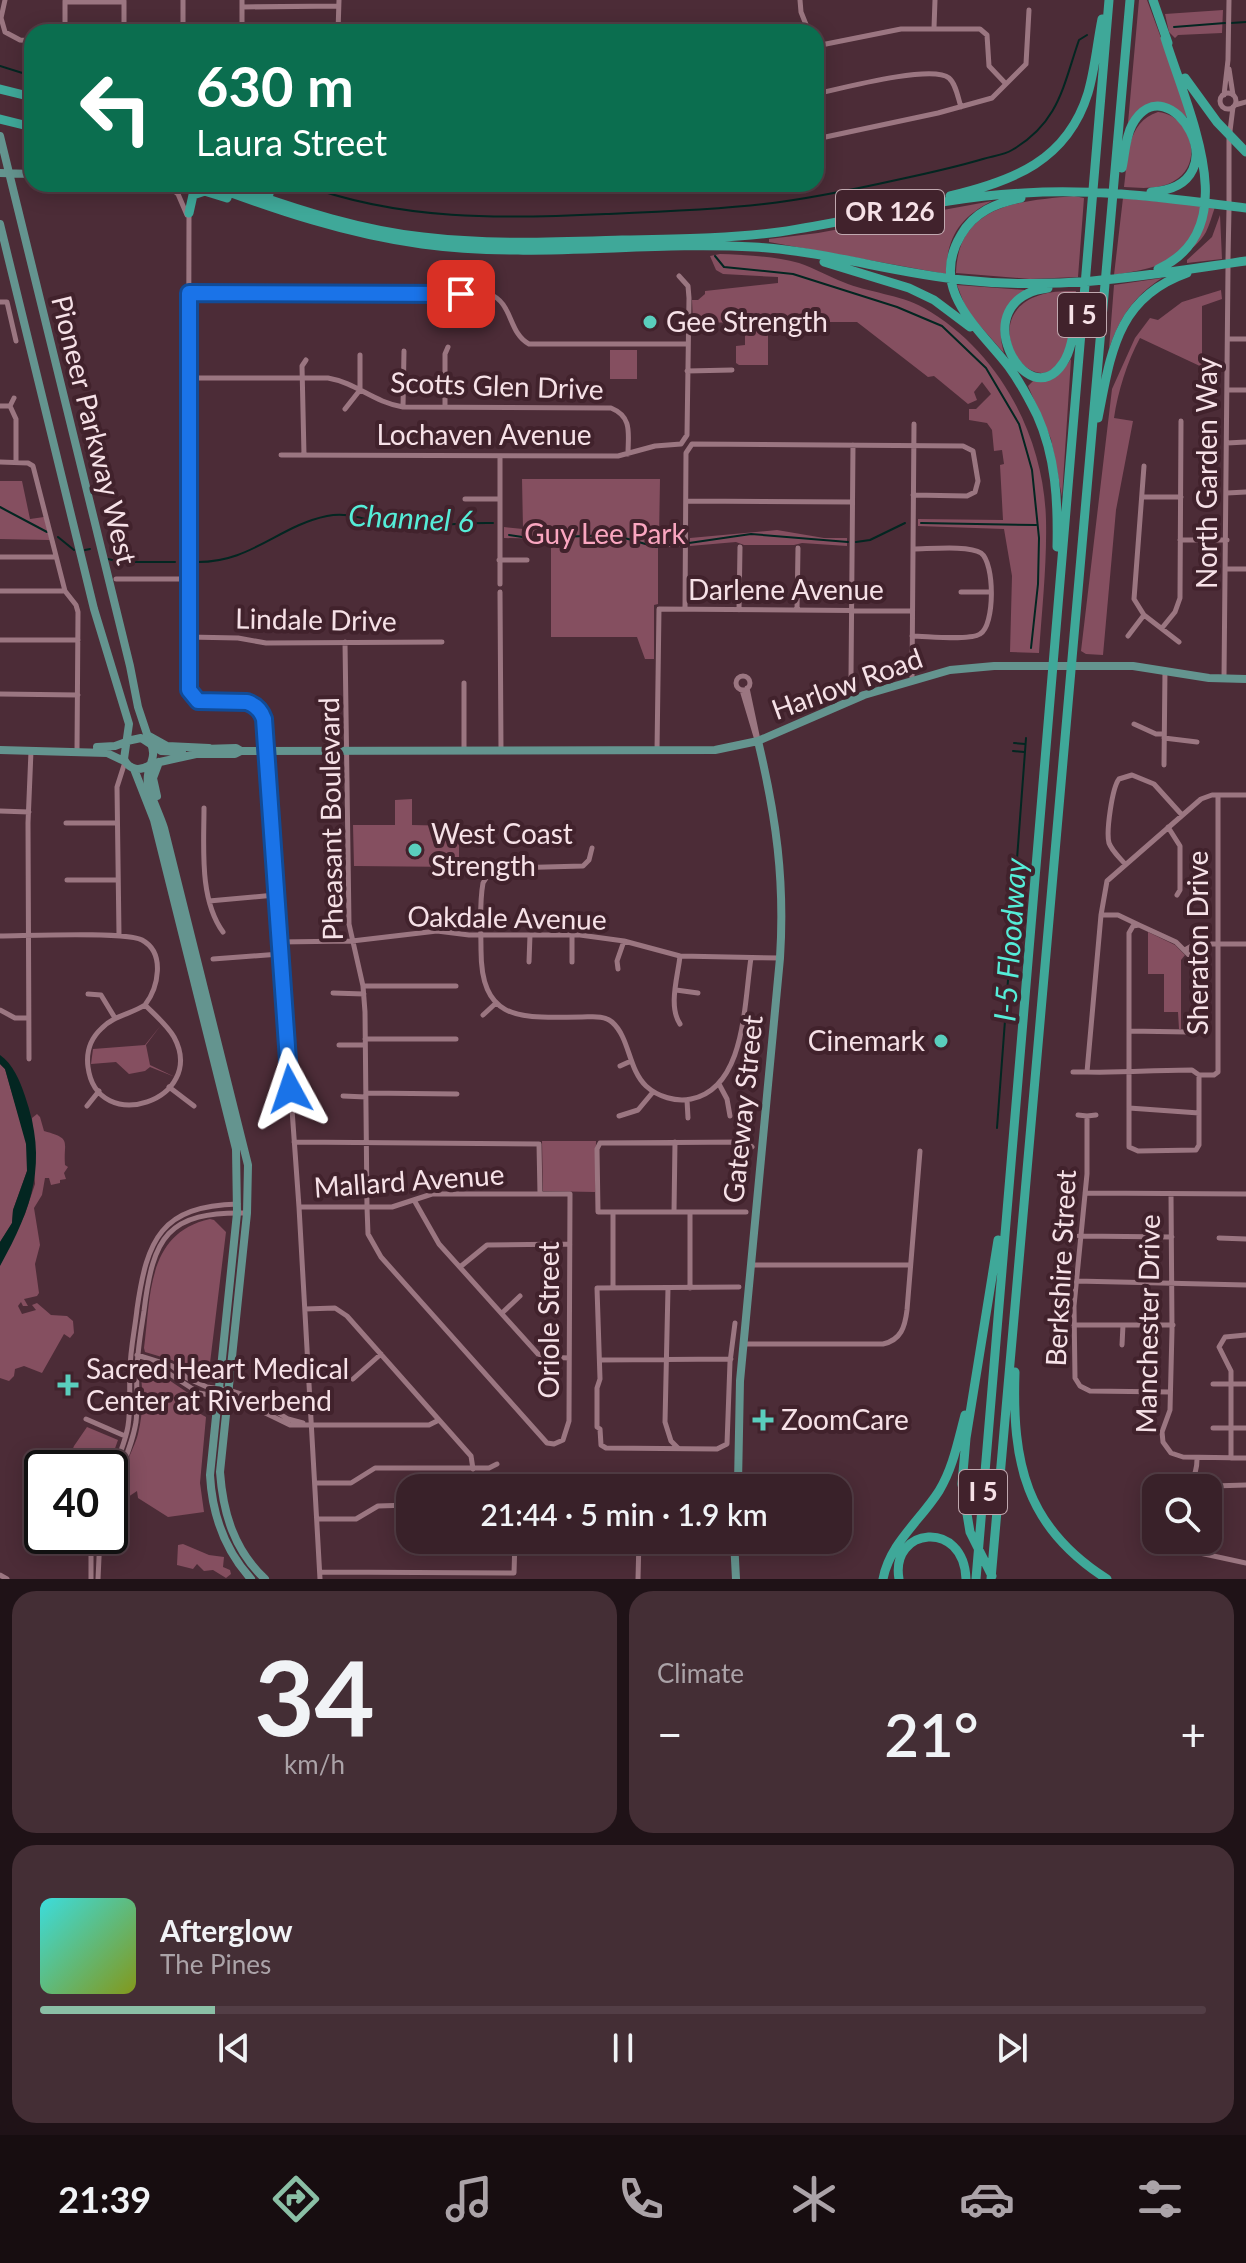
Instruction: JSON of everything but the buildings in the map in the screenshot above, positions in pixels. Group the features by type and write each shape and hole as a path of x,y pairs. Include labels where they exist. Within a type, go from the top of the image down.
{"highway":[{"path":"879,214 991,186 1024,173 1049,154 1070,129 1085,102 1107,0"},
{"name":"I 5","path":"976,1579 1107,0"},
{"name":"I 5","path":"993,1579 1087,466 1113,215 1130,0"},
{"path":"1153,0 1216,170 1220,195 1217,215"},
{"path":"1165,38 1195,93 1238,150"},
{"path":"0,89 24,95"},
{"path":"1113,215 1131,126 1149,109 1171,111 1184,120 1192,133 1196,146 1194,163 1182,182 1172,188 1131,193"},
{"path":"1056,630 1058,512 1049,451 1023,388 963,312 952,285 953,253 963,231 976,215 1005,201 1076,191 1131,193 1245,208"},
{"name":"OR 126","path":"248,192 324,218 423,237 531,242 741,236 979,197 1076,191"},
{"path":"189,218 193,195 199,192"},
{"name":"OR 126","path":"218,192 299,218 394,240 472,248 702,244 759,247 939,277 1067,285"},
{"path":"264,192 324,218"},
{"path":"1123,279 1179,261 1209,234"},
{"path":"1088,246 1066,357 1052,374 1042,377 1031,375 1018,366 1007,348 1005,326 1019,301 1031,292 1067,285 1123,279 1245,261"},
{"path":"759,247 859,271 909,288 934,300 982,336"},
{"path":"1087,466 1110,359 1124,321 1138,303 1156,288 1184,274 1213,266"},
{"path":"993,1579 975,1546 965,1512 962,1484 977,1369 999,1233 1007,1203"},
{"path":"1014,1331 1016,1445 1026,1485 1043,1517 1073,1554 1107,1579"},
{"path":"885,1579 897,1544 945,1480 977,1369"},
{"path":"899,1579 898,1563 905,1550 916,1540 928,1536 946,1539 957,1548 964,1562 966,1579"}],"main road":[{"name":"Pioneer Parkway West","path":"0,136 4,173 149,741"},
{"path":"4,173 24,174"},
{"path":"0,224 94,609 129,724 123,750 125,761"},
{"name":"Harlow Road","path":"241,751 715,750 758,741 858,697 912,679 964,668 1089,666 1165,669 1224,679 1246,679"},
{"path":"77,751 115,746 138,737 166,753 213,748 236,748 241,751"},
{"path":"149,741 154,754 153,778 159,812 248,1165 217,1393 211,1500 225,1540 250,1576 265,1579"},
{"name":"Gateway Street","path":"738,1474 739,1405 780,958 782,900 780,851 758,741"},
{"path":"0,750 110,753 134,768 154,820 236,1149 242,1208 220,1472 222,1498 250,1576"},
{"path":"134,768 187,756 235,754 241,751"},
{"path":"737,1554 738,1579"}],"street":[{"path":"5,0 1,18 5,32 24,40"},
{"path":"183,0 183,24"},
{"path":"800,0 807,24"},
{"path":"934,28 935,0"},
{"path":"1229,0 1228,60 1224,95 1220,101 1224,107 1229,139 1238,150 1229,203 1227,153 1238,150"},
{"path":"65,24 65,1 124,1 124,24"},
{"path":"242,4 338,3 338,24"},
{"path":"824,137 992,98 1028,61 1029,10"},
{"path":"824,44 901,29 984,31 988,40 989,66 1006,84"},
{"path":"1228,60 1234,96 1229,139"},
{"path":"824,92 902,76 936,74 952,81 961,107"},
{"path":"1224,95 1246,101"},
{"path":"1224,107 1246,101"},
{"path":"174,192 182,200 189,218"},
{"path":"187,192 188,681 192,697 207,702 254,704 264,719 299,1207 320,1576 514,1573 515,1554"},
{"path":"1228,259 1229,209"},
{"name":"North Garden Way","path":"1224,679 1228,268"},
{"path":"679,276 688,289 685,609"},
{"path":"189,293 489,294 502,301 518,335 529,344 687,344"},
{"path":"0,302 7,302 16,341"},
{"path":"1228,339 1246,339"},
{"path":"445,407 445,354 448,347"},
{"path":"403,407 404,351"},
{"path":"345,409 360,390 360,355"},
{"path":"304,455 302,366 306,360"},
{"path":"687,371 732,370"},
{"name":"Scotts Glen Drive","path":"189,378 343,381 375,400 403,407 611,408 628,421 628,454"},
{"path":"1227,390 1246,390"},
{"path":"10,406 14,398"},
{"path":"0,406 10,406"},
{"path":"10,406 16,419 16,462"},
{"path":"1162,628 1175,612 1180,598 1181,421"},
{"path":"912,679 914,424"},
{"path":"1227,443 1246,442"},
{"name":"Lochaven Avenue","path":"281,455 628,454 655,446 677,444 968,446 974,454 978,485 975,492 967,496 913,495"},
{"path":"853,445 851,677 858,697"},
{"path":"500,456 500,584"},
{"path":"0,462 33,466 65,591 76,605 77,751"},
{"path":"1144,466 1134,595 1144,615 1179,642"},
{"path":"1227,493 1246,492"},
{"path":"1142,497 1181,497"},
{"path":"465,499 500,499"},
{"path":"686,501 852,502"},
{"path":"1180,540 1227,540"},
{"path":"739,610 740,547"},
{"path":"797,610 798,548"},
{"path":"912,636 979,635 989,622 990,592 989,563 980,553 913,549"},
{"path":"0,557 56,557"},
{"path":"499,560 527,560"},
{"path":"1227,569 1246,569"},
{"path":"116,579 188,579"},
{"path":"0,591 65,591"},
{"path":"500,592 501,752"},
{"path":"961,592 990,592"},
{"name":"Darlene Avenue","path":"657,752 659,609 912,611"},
{"path":"1128,636 1144,615"},
{"name":"Lindale Drive","path":"188,637 238,638 266,643 442,642"},
{"path":"0,640 78,640"},
{"name":"Pheasant Boulevard","path":"345,642 349,924 364,994 368,1234 375,1249 547,1443 559,1443"},
{"path":"1164,765 1165,669"},
{"path":"464,683 464,751"},
{"name":"Gateway Street","path":"745,689 758,741"},
{"path":"0,694 78,695"},
{"path":"1134,724 1156,734 1197,742"},
{"path":"29,1059 31,750"},
{"path":"119,935 117,787 125,761"},
{"path":"123,773 134,768"},
{"path":"1125,864 1110,846 1109,839 1113,790 1119,779 1132,775 1153,783 1182,815"},
{"name":"Sheraton Drive","path":"1199,1075 1218,1072 1218,795"},
{"path":"1087,1072 1101,915 1107,881 1203,797 1246,795"},
{"path":"204,808 209,901 215,921 223,932"},
{"path":"0,811 29,812"},
{"path":"66,823 117,823"},
{"path":"1168,827 1181,849 1180,890 1177,895"},
{"path":"592,848 589,860 577,868 509,868 488,875 481,892 482,974 484,985 496,1003 517,1015 610,1020 619,1031 643,1083 653,1092 687,1100 711,1092 728,1074 736,1055 751,958"},
{"path":"67,880 117,880"},
{"path":"209,901 275,895"},
{"path":"1101,915 1118,915 1175,941 1194,960 1194,1028 1188,1032 1129,1031"},
{"path":"1073,1072 1129,1070 1193,1070 1199,1075 1199,1145 1196,1150 1130,1149 1129,1144 1129,1070 1129,1031 1129,933 1133,926 1139,925"},
{"name":"Oakdale Avenue","path":"279,942 352,941 437,931 481,935 572,935 624,941 680,956 780,958"},
{"path":"0,936 119,935 141,939 155,955 157,983 154,993 145,1005 103,1026 89,1046 88,1071 99,1091 110,1100 137,1106 152,1102 169,1087 180,1066 175,1038 145,1005"},
{"path":"529,962 530,935"},
{"path":"572,935 572,962"},
{"path":"618,969 617,961 624,941"},
{"path":"1185,950 1194,944 1246,944"},
{"path":"213,959 280,954"},
{"path":"680,956 676,990 676,1018 680,1024"},
{"path":"363,986 456,986"},
{"path":"676,990 698,993"},
{"path":"333,993 364,994"},
{"path":"88,994 101,995 115,1018"},
{"path":"483,1015 496,1003"},
{"path":"0,1010 15,1018 28,1018"},
{"path":"339,1045 456,1039"},
{"path":"620,1066 631,1061"},
{"path":"719,1084 727,1099 730,1116"},
{"path":"169,1087 194,1106"},
{"path":"87,1106 99,1091"},
{"path":"619,1116 638,1110 653,1092"},
{"path":"343,1096 457,1094"},
{"path":"687,1100 688,1118"},
{"path":"1129,1108 1199,1113"},
{"path":"1078,1115 1096,1115"},
{"name":"Berkshire Street","path":"1087,1116 1085,1193 1076,1281 1074,1375 1082,1388 1093,1392 1170,1392"},
{"path":"294,1142 539,1144 540,1194"},
{"path":"746,1212 598,1212 597,1149 600,1143 675,1142 746,1142 752,1147"},
{"path":"674,1212 675,1142"},
{"path":"744,1344 890,1343 905,1327 920,1151"},
{"path":"1085,1193 1246,1194"},
{"name":"Mallard Avenue","path":"299,1207 392,1207 432,1194 570,1194"},
{"name":"Oriole Street","path":"559,1443 566,1435 569,1421 570,1194"},
{"name":"Manchester Drive","path":"1171,1194 1173,1325 1169,1414 1162,1436 1171,1453 1197,1458"},
{"path":"414,1200 439,1244 538,1354 569,1358"},
{"path":"122,1450 136,1423 134,1358 142,1272 150,1248 176,1218 196,1209 242,1208"},
{"path":"613,1212 613,1288"},
{"path":"690,1212 690,1288"},
{"path":"1079,1236 1172,1237"},
{"path":"1219,1238 1246,1239"},
{"path":"460,1267 487,1245 570,1244"},
{"path":"751,1265 910,1265"},
{"path":"1076,1281 1246,1285"},
{"path":"735,1323 727,1444 717,1449 606,1448 601,1445 600,1429 597,1427 600,1360 597,1288 739,1287"},
{"path":"668,1288 665,1422 671,1441 678,1449"},
{"path":"502,1313 520,1296"},
{"path":"305,1309 335,1308 341,1311 471,1456 473,1469"},
{"path":"1074,1325 1173,1325"},
{"path":"1122,1345 1123,1325"},
{"path":"1231,1458 1231,1367 1219,1350 1220,1339 1230,1335 1246,1335"},
{"path":"353,1379 381,1354"},
{"path":"134,1358 161,1361 200,1385 256,1407 279,1422 290,1425 429,1425 439,1420"},
{"path":"600,1360 732,1359"},
{"path":"1213,1384 1246,1384"},
{"path":"86,1419 128,1437"},
{"path":"1213,1428 1246,1428"},
{"path":"124,1450 128,1437"},
{"path":"1195,1474 1197,1458 1246,1458"},
{"path":"316,1483 351,1483 375,1468 473,1469 497,1464"},
{"path":"1222,1486 1246,1485"},
{"path":"318,1519 356,1519 378,1506 396,1505"},
{"path":"91,1554 91,1579"},
{"path":"98,1579 99,1554"},
{"path":"638,1579 639,1554"},
{"path":"1204,1554 1246,1563"},
{"path":"0,1575 7,1579"}],"green space":[{"path":"1139,0 1147,0 1192,122 1175,109 1160,104 1144,109 1128,123"},
{"path":"1223,10 1222,33 1178,35 1175,38 1169,32 1165,14"},
{"path":"1158,112 1169,115 1186,131 1190,141 1189,163 1184,173 1168,184 1150,188 1124,187 1134,133 1148,117"},
{"path":"1074,196 1084,198 1078,277 1030,279 956,273 959,250 980,220 1014,204"},
{"path":"1123,198 1215,207 1206,232 1189,251 1165,263 1114,275"},
{"path":"992,201 971,214 957,230 949,249 946,274 769,242 769,239"},
{"path":"1220,215 1222,259 1187,263 1212,237"},
{"path":"710,256 770,257 799,263 853,286 914,303 950,326 995,371 1026,427 1043,488 1046,553 1039,653 1010,652 1012,576 1004,529 918,526 918,519 1003,520 1002,450 994,451 992,430 987,423 969,420 969,409 976,409 991,394 982,382 974,392 977,400 968,404 857,322 768,322 768,365 739,365 736,363 736,346 745,345 745,323 693,322 692,300 698,300 705,291 778,283 778,277 723,274 716,270"},
{"path":"1162,278 1129,309 1109,349 1114,285"},
{"path":"957,285 1025,290 1011,303 1003,318 1001,334 1004,353 967,311"},
{"path":"1221,290 1222,299 1202,306 1202,367 1140,338 1127,367 1114,418 1133,421 1116,510 1103,655 1086,654 1081,651 1112,389 1135,338 1150,318 1158,320 1182,302"},
{"path":"1076,291 1070,335 1063,358 1049,372 1033,371 1020,361 1011,345 1010,326 1018,308 1040,295"},
{"path":"610,350 637,350 637,379 610,379"},
{"path":"1071,359 1062,497 1051,439 1028,386 1033,381 1055,376"},
{"name":"Guy Lee Park","path":"522,479 660,479 659,539 680,539 680,547 658,547 654,659 645,659 637,637 551,637 551,539 504,538 504,527 523,529"},
{"path":"0,481 22,481 30,519 44,517 50,540 0,539"},
{"path":"777,530 824,538 847,538 847,546 802,543 744,545 736,542 690,546 690,538"},
{"path":"412,799 412,825 459,826 459,867 354,866 353,825 395,825 395,800"},
{"path":"1148,932 1175,945 1185,955 1181,960 1181,1029 1178,1012 1164,1012 1164,974 1148,974"},
{"path":"161,1025 146,1045 150,1065 175,1077 150,1067 129,1074 116,1062 91,1064 93,1049 145,1045"},
{"path":"0,1064 5,1069 27,1144 27,1171 13,1210 12,1223 0,1242"},
{"path":"37,1114 44,1131 59,1136 65,1142 65,1165 68,1167 64,1173 66,1179 60,1180 60,1183 51,1185 49,1178 45,1178 42,1195 34,1208 40,1245 35,1264 39,1293 24,1299 28,1306 23,1306 21,1302 18,1306 22,1314 36,1310 32,1305 37,1303 51,1315 67,1316 73,1321 74,1333 70,1338 64,1334 42,1373 24,1366 15,1369 9,1381 0,1378 0,1265 25,1214 35,1184 32,1118"},
{"path":"542,1141 596,1141 595,1192 543,1191"},
{"path":"210,1219 226,1232 210,1363 191,1373 172,1360 145,1352 148,1308 163,1253 174,1238 189,1226"},
{"path":"144,1370 163,1376 194,1397 197,1412 206,1417 200,1483 204,1512 168,1517 138,1498 137,1491 128,1497 128,1461 140,1427 141,1375"},
{"path":"87,1427 118,1440 114,1450 72,1450"},
{"path":"183,1544 209,1555 224,1557 223,1567 231,1574 226,1578 213,1570 204,1571 197,1564 193,1569 177,1565 178,1545"}],"shaded area":[{"path":"0,1055 12,1068 25,1096 32,1120 36,1163 28,1204 0,1266 0,1242 12,1223 13,1210 27,1171 26,1144 5,1069 0,1064"}],"waterway":[{"path":"1231,23 1246,22"},
{"path":"1174,27 1225,23"},
{"path":"326,192 414,211 490,216 567,216 705,209 781,202 833,193 942,170 1012,150 1040,128 1050,115 1079,40 1087,35"},
{"path":"0,66 24,74"},
{"name":"I-5 Floodway","path":"715,256 724,267 793,274 897,307 942,326 986,368 1019,424 1032,470 1039,538 1031,648"},
{"name":"Channel 6","path":"0,507 47,532"},
{"name":"Channel 6","path":"194,562 232,557 293,528 327,516 348,515 409,525 493,523"},
{"name":"Channel 6","path":"856,542 870,540 905,523"},
{"name":"Channel 6","path":"921,523 1036,525"},
{"name":"Channel 6","path":"689,543 751,534 848,542"},
{"name":"Channel 6","path":"509,535 529,538 614,535 656,547 682,543"},
{"name":"Channel 6","path":"58,537 74,550"},
{"name":"Channel 6","path":"85,550 90,549"},
{"name":"Channel 6","path":"108,559 121,562 175,562"},
{"name":"I-5 Floodway","path":"997,1128 1026,738"},
{"name":"I-5 Floodway","path":"1014,743 1025,744"},
{"name":"I-5 Floodway","path":"1013,751 1024,752"}],"place":[{"name":"Gee Strength","path":"650,322"},
{"name":"West Coast Strength","path":"415,850"},
{"name":"Cinemark","path":"941,1041"},
{"name":"Sacred Heart Medical Center at Riverbend","path":"68,1385"},
{"name":"ZoomCare","path":"763,1420"}],"route":[{"path":"290,1089 264,719 254,704 198,701 189,690 189,293 461,294"}]}
